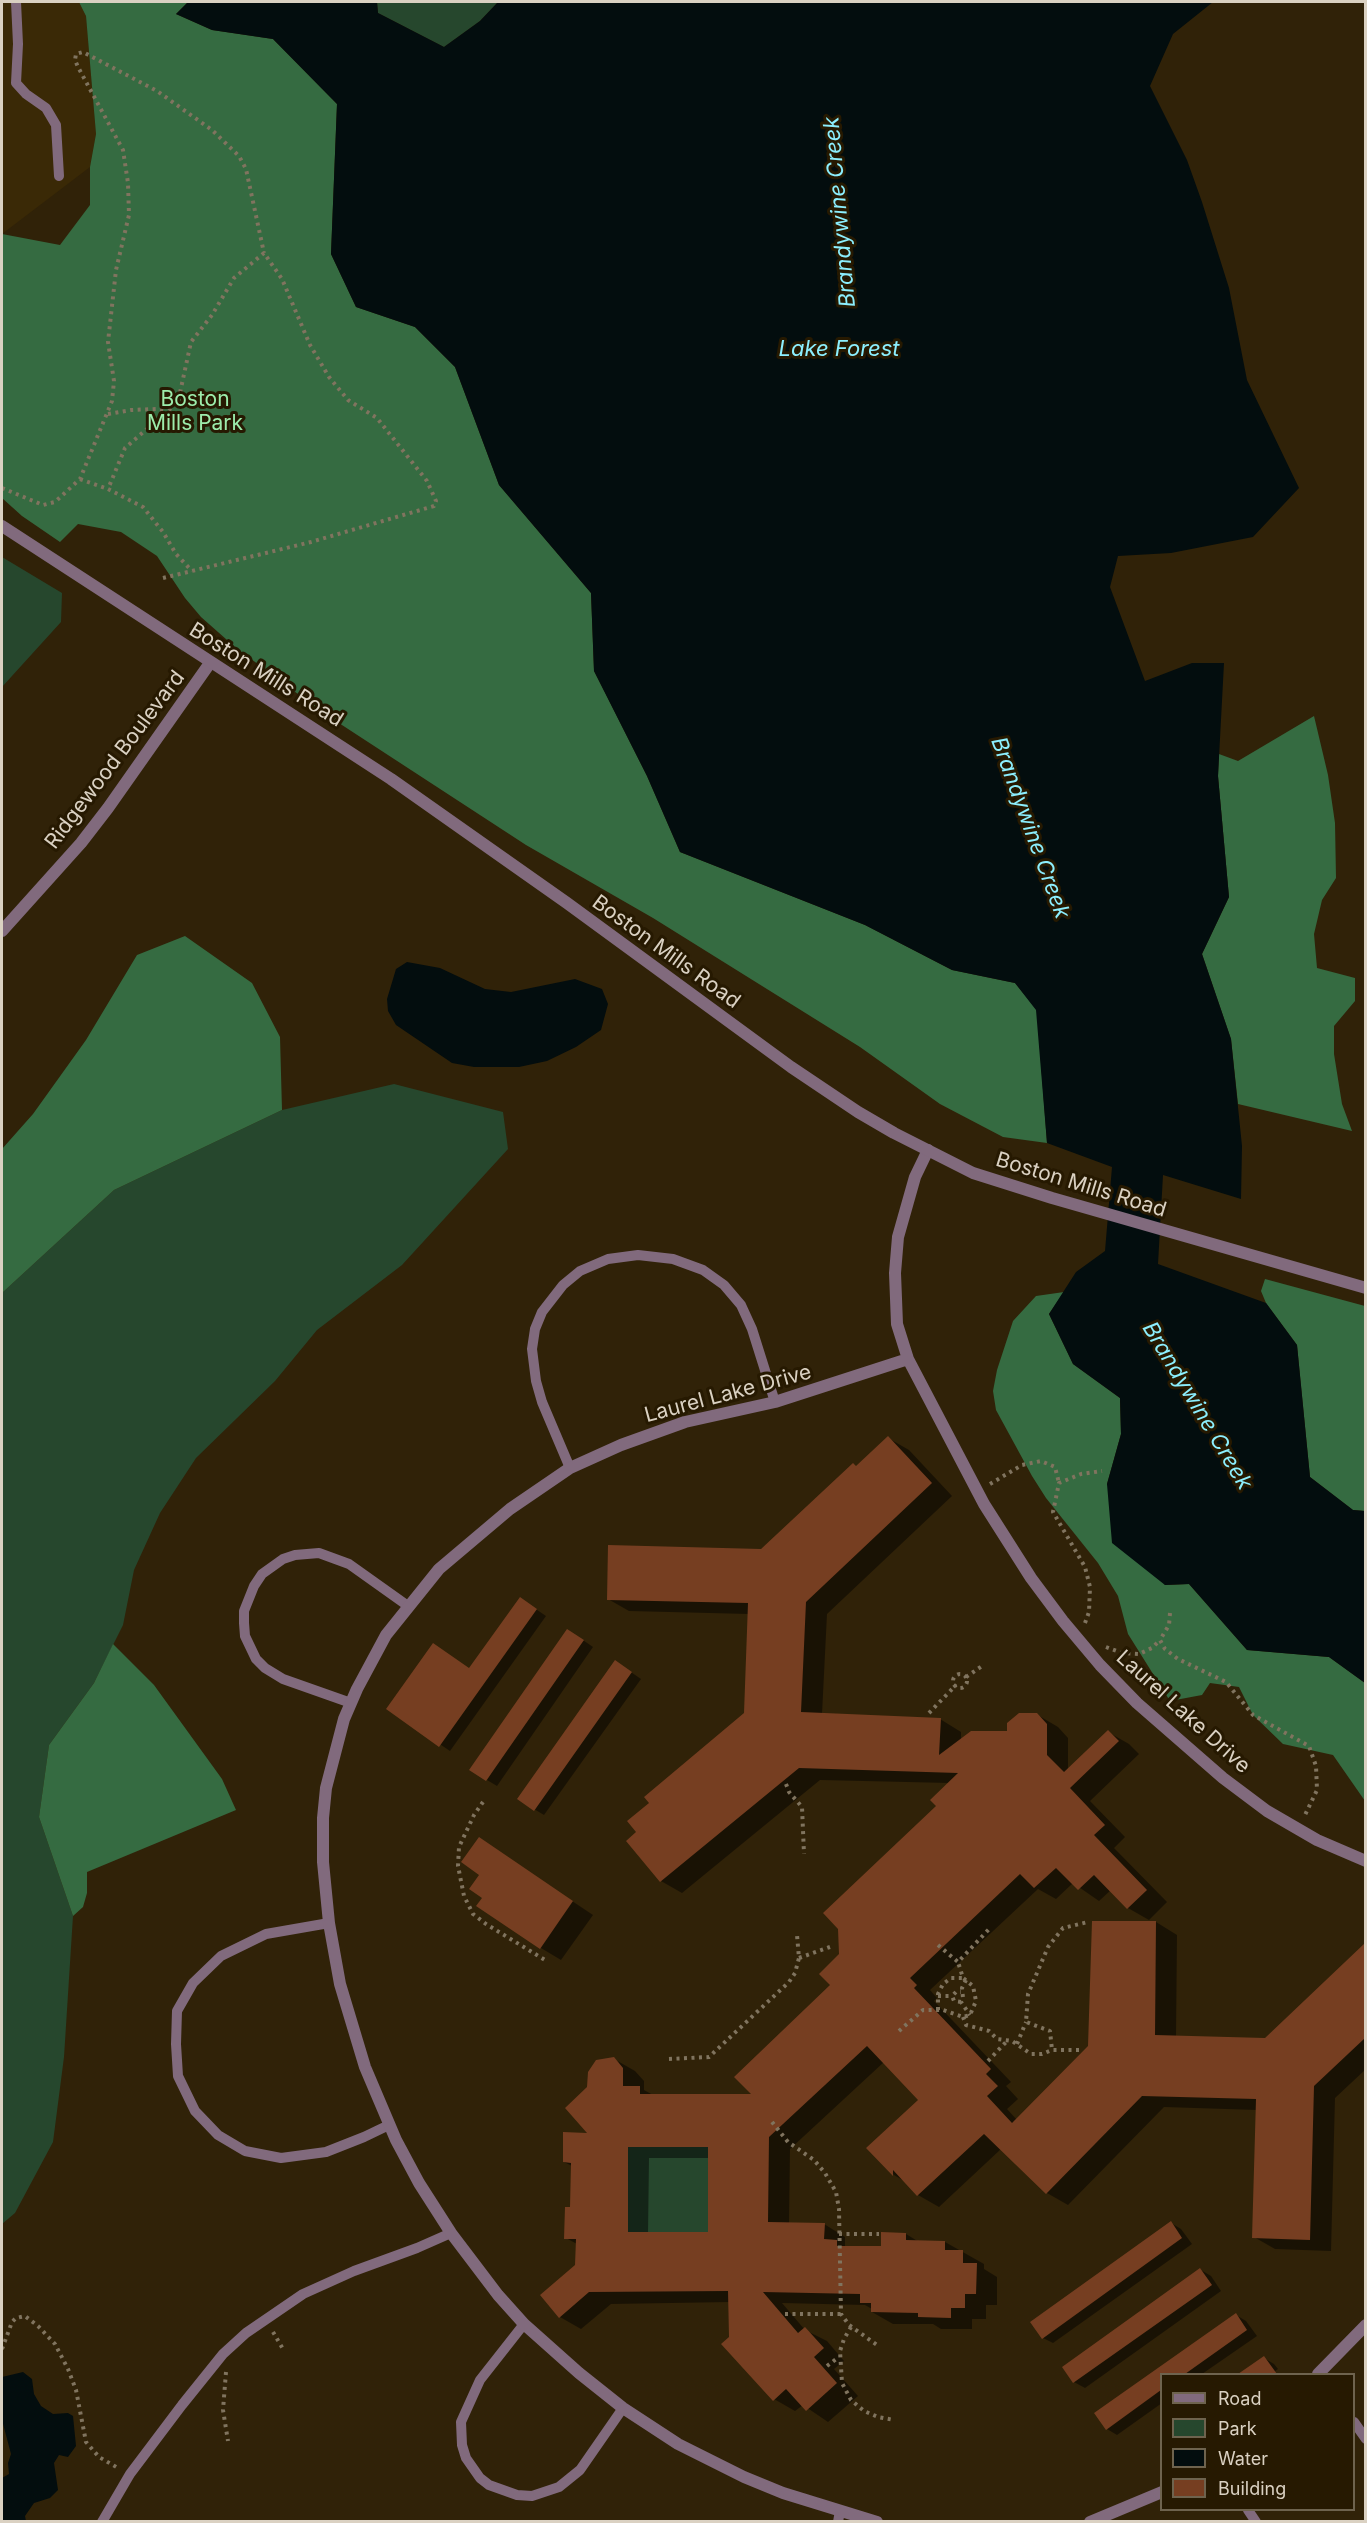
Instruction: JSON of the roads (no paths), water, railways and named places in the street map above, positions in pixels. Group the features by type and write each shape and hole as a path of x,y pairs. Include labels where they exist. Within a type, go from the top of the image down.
{"street":[{"name":"Boston Mills Road","path":"2,526 391,779 567,903 791,1067 858,1112 973,1173 1235,1252 1365,1288"},
{"name":"Ridgewood Boulevard","path":"2,932 81,843 210,663"},
{"name":"Laurel Lake Drive","path":"928,1150 915,1177 898,1237 895,1273 897,1324 908,1359 978,1493 1031,1578 1079,1639 1137,1703 1181,1743 1267,1811 1352,1857 1365,1861"},
{"name":"Laurel Lake Drive","path":"876,2522 839,2516 713,2463 678,2444 623,2408 524,2324 498,2295 451,2233 418,2183 389,2125 365,2067 350,2022 329,1923 323,1862 323,1818 326,1788 336,1743 351,1703 386,1635 439,1569 510,1509 570,1468 621,1445 685,1422 775,1402 908,1359"},
{"path":"1319,2373 1365,2325"},
{"path":"1090,2522 1160,2492"}],"lane":[{"path":"15,2 18,44 16,83 26,94 46,108 57,125 59,176"},
{"path":"570,1468 542,1402 536,1381 532,1349 535,1329 542,1312 563,1286 580,1271 608,1259 638,1255 673,1259 703,1270 724,1285 741,1305 752,1329 775,1402"},
{"path":"351,1703 283,1679 265,1668 256,1659 246,1636 244,1623 244,1611 254,1586 262,1574 283,1559 301,1554 319,1553 349,1564 408,1606"},
{"path":"329,1923 266,1934 221,1956 194,1983 177,2011 178,2076 195,2111 218,2134 245,2151 281,2158 326,2152 364,2138 389,2125"},
{"path":"102,2522 130,2474 223,2354 246,2333 303,2295 354,2271 451,2233"},
{"path":"524,2324 480,2380 461,2422 462,2445 466,2458 480,2478 496,2488 517,2495 532,2496 559,2487 580,2470 623,2408"},
{"path":"1355,2425 1365,2439"}],"water":[{"name":"Lake Forest","path":"188,2 377,2 378,13 444,47 480,21 498,2 1213,2 1173,34 1150,86 1187,160 1202,202 1229,288 1247,380 1299,488 1253,537 1171,553 1118,556 1110,587 1145,681 1192,663 1224,663 1218,776 1229,897 1202,954 1231,1039 1242,1146 1241,1199 1163,1175 1158,1264 1266,1303 1297,1345 1310,1477 1353,1510 1365,1511 1365,1683 1329,1657 1247,1650 1189,1584 1165,1585 1112,1543 1107,1484 1121,1434 1120,1398 1073,1364 1049,1314 1076,1272 1105,1251 1112,1167 1047,1143 1036,1010 1015,983 952,970 865,925 680,852 647,776 594,671 591,593 499,485 455,367 415,327 356,307 331,254 337,104 273,39 212,30 176,14"},
{"path":"407,962 440,968 485,989 511,992 575,979 602,989 608,1004 601,1030 576,1047 547,1061 519,1067 474,1067 452,1063 396,1025 388,1011 387,999 396,969"},
{"path":"23,2372 32,2379 34,2394 41,2406 53,2414 68,2413 73,2416 76,2446 68,2457 59,2455 54,2463 58,2490 50,2498 34,2503 25,2516 26,2521 2,2521 2,2478 9,2474 8,2463 11,2454 2,2420 2,2377"}],"water label":[{"name":"Brandywine Creek","path":"840,212"},
{"name":"Brandywine Creek","path":"1030,828"},
{"name":"Brandywine Creek","path":"1197,1406"}],"park label":[{"name":"Boston Mills Park","path":"195,412"}]}
